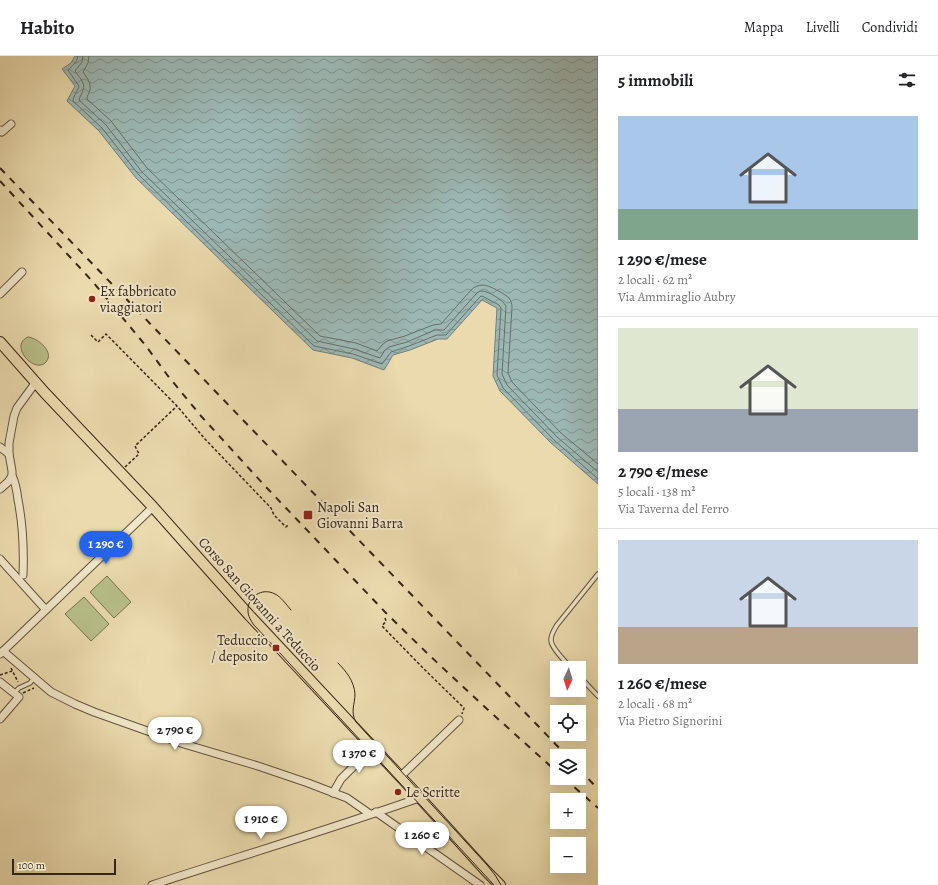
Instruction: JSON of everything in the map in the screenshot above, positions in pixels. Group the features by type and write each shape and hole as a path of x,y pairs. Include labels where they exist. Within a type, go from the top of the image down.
{"main road":[{"name":"Corso San Giovanni a Teduccio","path":"0,342 500,885"},
{"path":"487,872 495,885"}],"street":[{"path":"0,130 2,132 11,124"},
{"path":"0,294 22,272"},
{"path":"22,575 22,521 15,483 12,476 9,443 15,412 36,382"},
{"path":"0,446 9,454"},
{"path":"0,490 12,476"},
{"path":"153,507 2,653 51,692 94,712 184,744 258,766 347,798 373,813 480,885"},
{"path":"0,559 46,610"},
{"path":"0,682 19,697 0,719"},
{"path":"400,777 460,720"},
{"path":"333,793 341,779 373,748"},
{"path":"152,885 419,798"}],"lane":[{"path":"565,661 559,655 551,642 552,633 598,574"},
{"path":"17,694 19,688 30,683 34,678"},
{"path":"586,683 598,696"}],"path":[{"path":"91,335 98,342 106,334 177,406 205,439 271,508 274,515 286,527 289,524"},
{"path":"124,468 139,454 135,446 177,406"},
{"path":"385,618 386,621 382,626 464,708 460,720"},
{"path":"10,665 14,670 21,687"},
{"path":"0,675 14,670"},
{"path":"17,694 36,687"}],"green space":[{"path":"28,337 41,343 47,351 48,359 45,363 40,365 35,364 25,357 21,346 23,341"},
{"path":"107,576 131,602 114,618 90,592"},
{"path":"84,597 109,624 91,641 65,614"}],"water":[{"path":"75,56 598,56 598,484 551,443 500,391 493,376 497,308 482,300 447,339 438,339 393,355 384,370 352,358 313,350 136,178 99,131 67,101 75,86 62,69 71,63"}],"tram line":[{"path":"291,610 277,595 270,592 256,595 250,601 248,606 249,615 254,625 494,885"},
{"path":"338,663 347,673 353,685 355,694 353,715 356,722 487,865 501,885"}],"railway":[{"path":"0,168 560,749"},
{"path":"0,181 93,282 201,416 265,486 386,613 429,655 550,766"},
{"path":"586,776 598,789"},
{"path":"572,785 598,808"}],"place":[{"name":"Ex fabbricato viaggiatori","path":"92,299"},
{"name":"Napoli San Giovanni Barra","path":"308,515"},
{"name":"Teduccio / deposito","path":"276,648"},
{"name":"Le Scritte","path":"398,792"}]}
